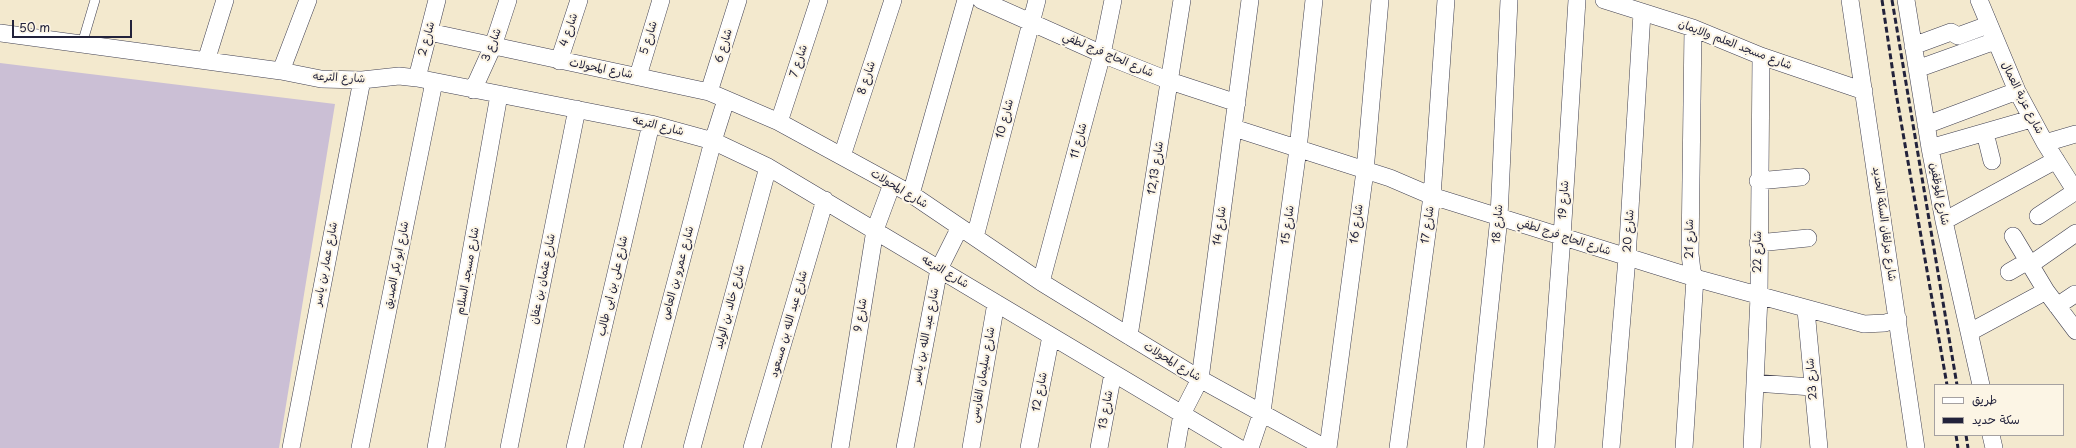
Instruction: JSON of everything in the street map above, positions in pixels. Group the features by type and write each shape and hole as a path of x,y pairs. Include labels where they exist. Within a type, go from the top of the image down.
{"street":[{"path":"206,61 225,0"},
{"path":"281,71 308,0"},
{"name":"شارع 2","path":"417,78 437,0"},
{"name":"شارع 3","path":"473,90 493,46 508,0"},
{"name":"شارع 4","path":"559,61 579,0"},
{"name":"شارع 5","path":"638,76 660,0"},
{"name":"شارع 6","path":"709,92 738,0"},
{"name":"شارع 7","path":"778,122 820,0"},
{"name":"شارع 8","path":"842,156 893,0"},
{"path":"910,194 966,0"},
{"name":"شارع الحاج فرج لطفي","path":"981,0 1102,54 1170,81 1237,103"},
{"name":"شارع 10","path":"975,238 1030,22 1037,0"},
{"name":"شارع 11","path":"1041,282 1102,54 1113,0"},
{"name":"شارع 12,13","path":"1129,336 1182,0"},
{"name":"شارع 14","path":"1176,448 1182,414 1200,379 1250,0"},
{"name":"شارع 15","path":"1250,448 1262,412 1298,149 1314,0"},
{"name":"شارع 16","path":"1326,448 1364,171 1380,0"},
{"name":"شارع 17","path":"1398,448 1432,196 1446,0"},
{"name":"شارع 18","path":"1475,448 1499,216 1510,0"},
{"name":"شارع 19","path":"1546,448 1562,238 1577,0"},
{"name":"شارع مسجد العلم والايمان","path":"1604,0 1694,28 1761,56 1864,91"},
{"name":"شارع مزلقان السكة الحديد","path":"1850,0 1916,448"},
{"name":"شارع الموظفين","path":"1906,0 1926,125 1944,221 1981,384"},
{"name":"شارع عزبة العمال","path":"1979,0 2017,91 2045,143 2076,191"},
{"name":"شارع 20","path":"1611,448 1627,258 1642,13"},
{"name":"شارع 21","path":"1684,448 1695,278 1692,271 1690,258 1694,28"},
{"name":"شارع المحولات","path":"429,32 709,92 778,122 910,194 1041,282 1129,336 1200,379 1326,448"},
{"path":"1913,46 1951,32 1958,36 1992,33"},
{"name":"شارع الترعه","path":"0,33 281,71 321,78 362,80 399,76 417,78 651,124 713,140 768,167 825,200 1238,448"},
{"path":"1917,69 1992,33"},
{"name":"شارع 22","path":"1752,448 1759,296 1758,181 1761,56"},
{"name":"شارع عمار بن ياسر","path":"291,448 362,80"},
{"name":"شارع ابو بكر الصديق","path":"360,448 434,82"},
{"path":"1926,125 2017,91"},
{"name":"شارع مسجد السلام","path":"436,448 499,95"},
{"name":"شارع عمرو بن العاص","path":"632,448 713,140 726,100"},
{"name":"شارع عثمان بن عفان","path":"509,448 577,109"},
{"path":"1930,148 2032,119"},
{"name":"شارع على بن ابى طالب","path":"574,448 651,124"},
{"name":"شارع الحاج فرج لطفي","path":"1234,128 1396,181 1432,196 1499,216 1562,238 1806,310 1864,324 1885,323 1898,319"},
{"path":"1985,133 1992,161"},
{"path":"2045,143 2076,134"},
{"path":"1944,221 2056,160"},
{"name":"شارع خالد بن الوليد","path":"692,448 768,167"},
{"path":"1758,181 1801,177"},
{"name":"شارع 9","path":"840,448 875,230 892,184"},
{"path":"2038,216 2076,191"},
{"name":"شارع عبد الله بن مسعود","path":"752,448 825,200"},
{"name":"شارع عبد الله بن ياسر","path":"905,448 939,269 960,227"},
{"path":"2009,272 2029,263 2076,233"},
{"path":"2013,236 2046,291 2076,330"},
{"path":"1758,243 1808,238"},
{"path":"1970,332 2046,291"},
{"path":"2057,306 2076,294"},
{"name":"شارع سليمان الفارسى","path":"971,448 996,303"},
{"name":"شارع 23","path":"1806,310 1812,387 1819,448"},
{"name":"شارع 12","path":"1029,448 1051,336"},
{"name":"شارع 13","path":"1099,448 1113,373"},
{"path":"1755,382 1812,387"},
{"path":"1992,436 1994,448"}],"lane":[{"path":"82,44 95,0"}],"shaded area":[{"path":"0,63 335,104 279,448 0,448"}],"railway":[{"path":"1882,0 1896,93 1947,384"},
{"path":"1892,0 1957,384"},
{"path":"1956,436 1958,448"},
{"path":"1966,436 1968,448"}]}
